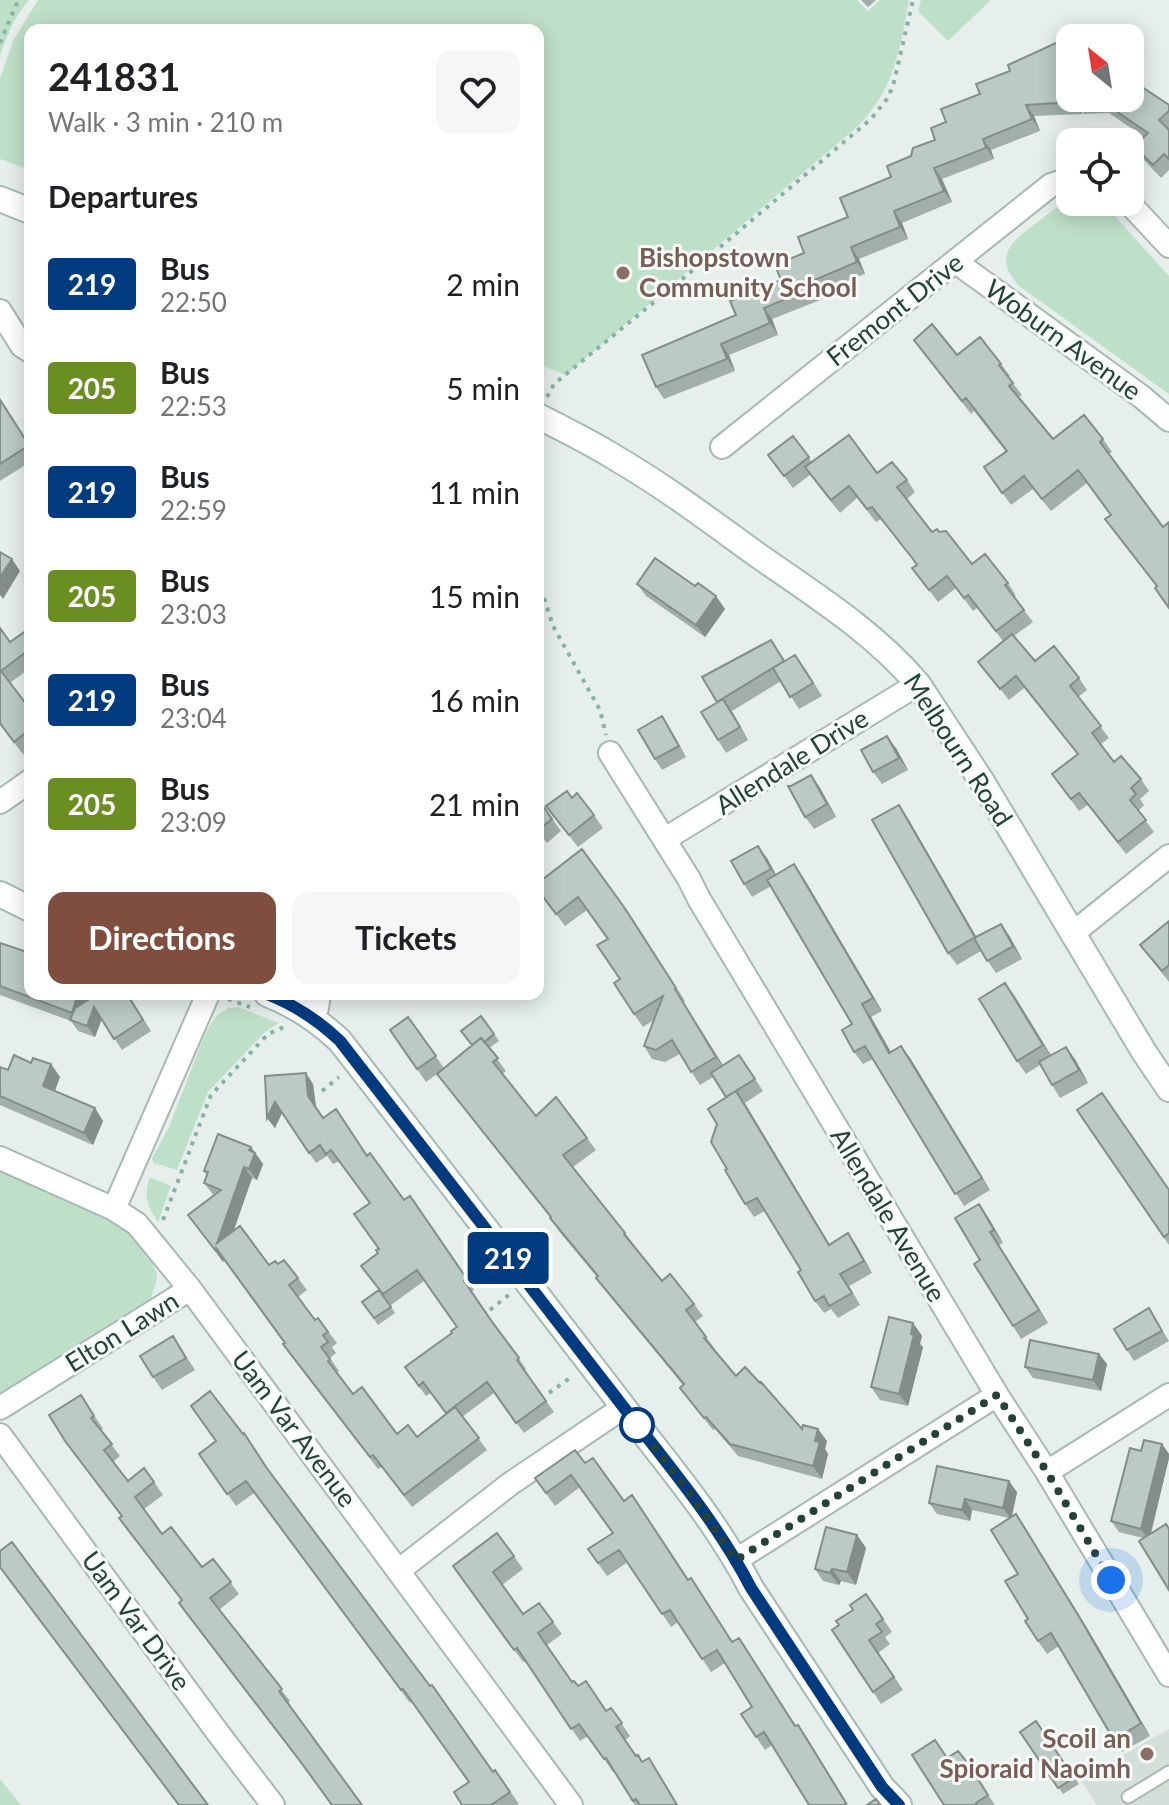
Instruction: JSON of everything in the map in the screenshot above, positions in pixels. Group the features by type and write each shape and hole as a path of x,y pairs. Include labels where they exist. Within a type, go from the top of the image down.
{"street":[{"name":"Fremont Drive","path":"722,447 1056,183"},
{"path":"0,199 24,209"},
{"path":"1141,216 1169,246"},
{"name":"Woburn Avenue","path":"956,262 1169,420"},
{"path":"0,311 24,347"},
{"name":"Melbourn Road","path":"544,412 723,529 864,632 918,684 981,780 1169,1089"},
{"name":"Allendale Drive","path":"665,839 918,684"},
{"name":"Allendale Avenue","path":"610,753 665,839 997,1395 1169,1675"},
{"path":"10,802 24,787"},
{"path":"1072,934 1169,856"},
{"path":"0,894 24,906"},
{"path":"114,1209 205,1000"},
{"path":"282,1000 307,1012 340,1041 687,1489 882,1787 899,1805"},
{"name":"Elton Lawn","path":"0,1158 114,1209 137,1224 190,1289 0,1408"},
{"name":"Uam Var Avenue","path":"190,1289 571,1805"},
{"path":"736,1560 997,1395"},
{"path":"1047,1472 1169,1395"},
{"path":"398,1571 493,1496 624,1407"},
{"name":"Uam Var Drive","path":"0,1435 273,1805"}],"lane":[{"path":"1128,1797 1169,1772"}],"path":[{"path":"0,43 21,0"},
{"path":"544,404 554,384 871,119 893,86 913,0"},
{"path":"544,598 553,626 600,710 610,753"},
{"path":"160,1228 211,1095 268,1034 307,1012"},
{"path":"322,1091 344,1072"},
{"path":"490,1310 514,1291"},
{"path":"549,1393 577,1372"}],"shaded area":[{"name":"Scoil an Spioraid Naoimh","path":"1169,1729 1169,1805 1097,1805 1080,1779"}],"green space":[{"path":"0,0 29,0 12,26 0,56"},
{"name":"Bishopstown Community School","path":"38,0 857,0 868,11 880,0 909,0 888,83 858,126 566,375 544,366 544,24 24,24 24,168 0,159 0,78 14,39"},
{"path":"921,0 991,0 948,41 918,11"},
{"path":"1056,209 1056,216 1115,216 1169,276 1169,394 1019,286 1011,275 1006,257 1009,249 1021,235"},
{"path":"238,1007 279,1023 265,1032 208,1092 177,1170 154,1163 152,1158 169,1127 205,1034 215,1017 228,1008"},
{"path":"0,1167 103,1213 128,1231 150,1259 157,1279 151,1298 0,1393"},
{"path":"150,1177 171,1186 158,1222 147,1200"},
{"path":"0,1779 21,1805 0,1805"}],"building":[{"path":"1056,43 1056,103 1026,105 1032,119 983,139 986,148 934,168 944,191 894,211 900,227 851,247 857,262 812,281 815,287 764,308 770,323 721,344 727,359 656,387 642,355 736,315 730,301 781,280 775,265 804,253 798,237 848,217 840,198 891,177 887,166 911,156 913,148 935,140 931,128 946,122 941,109 980,94 976,84 1010,71 1008,65"},
{"path":"1144,88 1169,105 1169,111 1159,120 1169,130 1169,159 1164,154 1153,165 1144,156 1144,137 1148,133 1117,112 1144,112"},
{"path":"932,324 957,355 980,337 1013,383 1009,386 1053,439 1084,415 1103,439 1100,442 1163,527 1169,522 1169,608 1155,588 1157,586 1105,519 1111,515 1078,470 1042,499 1024,476 1002,493 984,467 1007,451 966,398 962,401 914,340"},
{"path":"0,400 24,437 24,448 0,464"},
{"path":"849,435 877,473 892,462 907,480 897,487 932,532 937,529 939,532 946,531 972,564 985,554 1024,610 996,631 968,595 964,598 947,576 929,590 912,568 917,565 913,559 872,507 867,509 849,486 831,500 805,467"},
{"path":"793,436 809,457 784,476 768,455"},
{"path":"0,552 12,559 0,577"},
{"path":"655,558 695,586 698,583 716,596 696,625 637,584"},
{"path":"0,628 10,642 24,632 24,654 1,671 24,701 24,734 14,742 0,723"},
{"path":"1012,634 1035,661 1054,646 1079,678 1070,686 1101,726 1092,733 1114,762 1121,756 1141,779 1131,788 1136,794 1130,800 1146,820 1118,842 1079,793 1071,799 1052,774 1078,754 1016,676 1000,689 978,662"},
{"path":"771,640 784,661 717,702 702,677"},
{"path":"795,655 813,683 790,697 773,668"},
{"path":"723,699 740,727 718,740 701,712"},
{"path":"662,716 679,746 655,759 638,730"},
{"path":"887,736 899,758 873,772 861,750"},
{"path":"811,775 827,804 805,817 788,786"},
{"path":"567,791 572,798 577,793 594,815 569,835 546,806"},
{"path":"899,805 975,937 948,953 872,820"},
{"path":"544,808 552,819 544,825"},
{"path":"758,846 771,869 744,884 731,861"},
{"path":"582,849 624,907 716,1057 691,1072 672,1040 656,1050 644,1046 663,996 634,1014 614,983 620,979 597,945 608,939 578,897 556,914 544,898 544,878"},
{"path":"794,864 873,998 862,1004 889,1053 901,1046 982,1178 955,1194 865,1046 854,1052 842,1030 852,1024 767,880"},
{"path":"1169,921 1169,965 1162,971 1140,945"},
{"path":"1001,924 1013,946 987,961 974,938"},
{"path":"0,943 24,951 24,995 0,986"},
{"path":"1005,983 1043,1045 1017,1061 979,999"},
{"path":"37,1000 76,1000 72,1013"},
{"path":"88,1000 131,1000 143,1020 114,1039 94,1007 87,1026 70,1020 75,1008"},
{"path":"481,1016 494,1034 484,1042 481,1038 472,1045 461,1031"},
{"path":"408,1017 436,1056 417,1069 390,1030"},
{"path":"481,1038 498,1058 493,1062 536,1116 556,1097 587,1138 563,1155 662,1281 670,1274 694,1304 686,1310 704,1338 736,1376 745,1367 802,1429 803,1425 818,1429 815,1441 820,1442 813,1466 730,1444 680,1388 684,1384 596,1278 598,1276 437,1074"},
{"path":"1066,1047 1079,1070 1052,1085 1039,1062"},
{"path":"14,1055 31,1063 33,1058 51,1064 43,1086 95,1108 84,1133 0,1096 0,1067 8,1070"},
{"path":"739,1055 755,1079 726,1097 711,1073"},
{"path":"306,1073 308,1096 323,1118 336,1109 367,1156 370,1153 404,1200 410,1196 546,1401 516,1423 487,1382 446,1413 423,1382 419,1386 405,1367 457,1327 417,1270 383,1294 361,1266 379,1249 354,1214 370,1203 331,1150 326,1154 320,1145 309,1153 275,1102 267,1118 265,1076"},
{"path":"736,1091 829,1245 848,1233 864,1261 840,1274 852,1293 829,1306 824,1296 815,1301 798,1272 801,1270 757,1198 745,1204 711,1142 717,1124 708,1109"},
{"path":"1102,1093 1169,1190 1169,1233 1164,1237 1077,1110"},
{"path":"218,1134 251,1147 249,1150 255,1153 249,1169 244,1167 217,1243 240,1226 269,1265 284,1260 298,1278 289,1285 328,1332 323,1335 328,1342 321,1347 330,1359 328,1361 353,1394 362,1387 397,1434 408,1425 417,1437 455,1407 479,1438 404,1495 373,1455 370,1457 283,1344 216,1248 188,1215 221,1190 204,1183 208,1172 204,1171"},
{"path":"979,1204 994,1230 990,1232 1039,1310 1013,1326 974,1264 980,1260 955,1218"},
{"path":"379,1290 391,1307 374,1318 362,1302"},
{"path":"1149,1308 1162,1331 1127,1350 1114,1329"},
{"path":"889,1317 913,1323 911,1334 914,1335 899,1394 871,1387"},
{"path":"173,1336 186,1358 153,1377 140,1356"},
{"path":"1030,1340 1099,1354 1093,1380 1025,1367"},
{"path":"210,1391 510,1792 491,1805 462,1805 454,1792 469,1782 246,1481 227,1494 199,1454 216,1441 191,1406"},
{"path":"81,1395 94,1416 91,1418 112,1444 104,1450 128,1481 144,1468 154,1482 135,1497 162,1534 171,1527 202,1567 213,1559 231,1582 210,1598 282,1689 279,1691 362,1805 332,1805 179,1603 182,1600 65,1441 49,1415"},
{"path":"1144,1440 1162,1444 1141,1529 1111,1521 1130,1448 1141,1451"},
{"path":"575,1450 585,1463 593,1458 624,1501 632,1495 732,1642 739,1638 795,1726 798,1725 846,1803 844,1805 809,1805 764,1732 756,1737 741,1714 752,1707 717,1650 702,1659 670,1610 662,1614 619,1550 598,1563 588,1549 613,1533 571,1475 546,1493 535,1478"},
{"path":"937,1466 1009,1481 1003,1508 965,1499 962,1510 929,1503"},
{"path":"1016,1514 1141,1723 1114,1740 1051,1633 1038,1641 1005,1581 1018,1574 991,1530"},
{"path":"1166,1524 1169,1529 1169,1590 1139,1541"},
{"path":"826,1527 857,1535 847,1572 832,1569 830,1573 815,1569"},
{"path":"497,1533 514,1556 493,1572 523,1614 539,1603 553,1622 538,1633 572,1682 578,1686 586,1681 606,1711 611,1708 622,1723 616,1727 642,1762 649,1758 677,1805 640,1805 636,1799 633,1801 606,1758 579,1724 571,1729 517,1648 514,1650 453,1566"},
{"path":"12,1542 208,1805 179,1805 0,1567 0,1551"},
{"path":"866,1594 883,1619 876,1624 882,1632 869,1640 894,1677 873,1692 832,1630 839,1625 836,1621 853,1610 850,1605"},
{"path":"1036,1721 1074,1778 1058,1788 1020,1732"},
{"path":"935,1740 947,1758 958,1751 967,1762 988,1795 977,1805 944,1805 912,1755"}],"bus line":[{"name":"219","path":"282,1000 312,1016 340,1041 687,1489 882,1787 899,1805"}],"place":[{"name":"Bishopstown Community School","path":"623,273"},
{"name":"Scoil an Spioraid Naoimh","path":"1147,1754"}],"route":[{"path":"637,1425 687,1489 736,1560 997,1395 1111,1580"}]}
